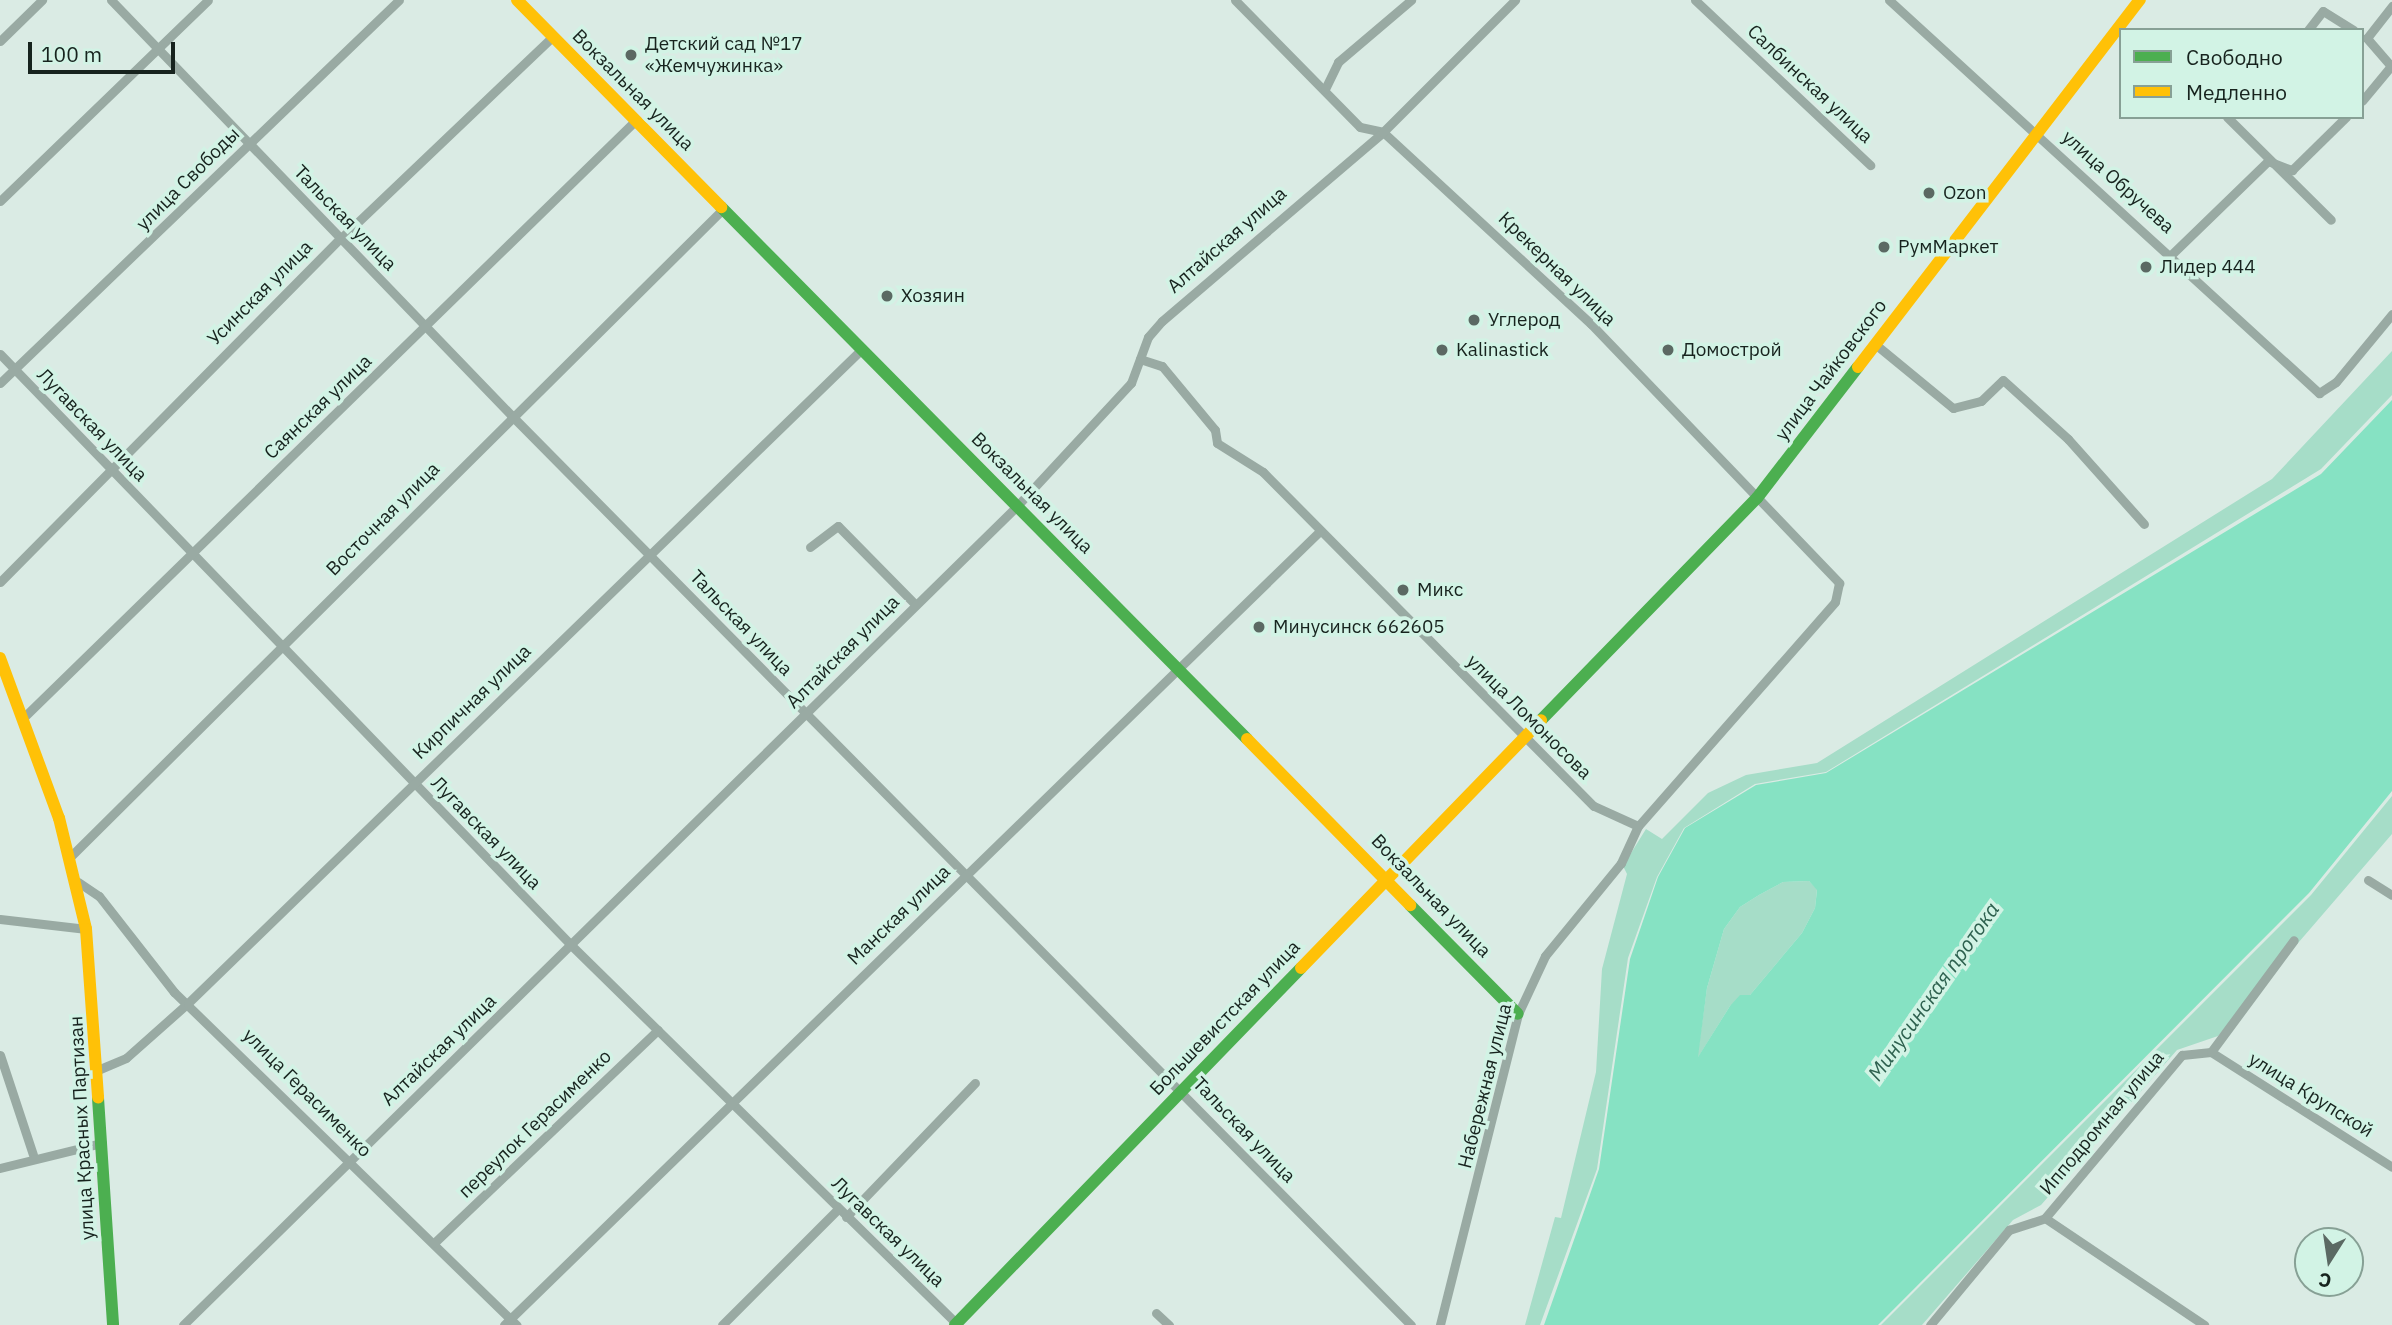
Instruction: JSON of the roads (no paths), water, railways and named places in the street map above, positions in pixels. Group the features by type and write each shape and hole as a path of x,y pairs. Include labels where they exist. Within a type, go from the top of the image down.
{"main road":[{"name":"Вокзальная улица","path":"517,0 1388,877 1518,1014"},
{"name":"улица Чайковского","path":"1523,739 1757,498 2140,0"},
{"name":"улица Красных Партизан","path":"0,658 71,856 86,929 100,1069 113,1325"},
{"name":"Большевистская улица","path":"956,1325 1523,739"}],"street":[{"path":"0,41 42,0"},
{"name":"Тальская улица","path":"111,0 511,415 1411,1325"},
{"path":"0,201 208,0"},
{"name":"улица Свободы","path":"0,383 399,0"},
{"name":"Крекерная улица","path":"1236,0 1360,127 1383,132 1591,324 1839,583"},
{"path":"1325,89 1338,62 1411,0"},
{"name":"Алтайская улица","path":"183,1325 572,946 1017,506 1131,383 1148,337 1205,280 1383,132 1515,0"},
{"name":"Салбинская улица","path":"1695,0 1870,165"},
{"name":"улица Обручева","path":"1889,0 2172,254 2319,393 2336,382 2392,314"},
{"path":"2364,99 2391,66 2365,37 2392,6"},
{"path":"2310,28 2323,10 2351,28"},
{"name":"Усинская улица","path":"0,582 109,468 340,239 552,37"},
{"path":"2268,160 2292,170 2344,119"},
{"name":"Саянская улица","path":"23,718 427,328 636,120"},
{"path":"2242,121 2268,160 2331,220"},
{"path":"2172,254 2268,160"},
{"name":"Восточная улица","path":"71,856 96,838 281,646 511,415 723,209"},
{"path":"1875,344 1953,408 1981,401 2003,380 2068,439 2144,524"},
{"name":"Кирпичная улица","path":"100,1069 125,1058 188,1003 862,349"},
{"name":"Лугавская улица","path":"0,354 572,946 956,1325"},
{"name":"улица Ломоносова","path":"1140,359 1162,366 1215,430 1217,443 1263,472 1523,739 1594,806 1638,826"},
{"path":"810,547 838,526 915,604"},
{"name":"Манская улица","path":"511,1323 731,1103 1320,531"},
{"name":"Набережная улица","path":"1439,1325 1518,1014 1545,956 1621,863 1638,826 1835,602 1839,583"},
{"path":"2368,880 2392,895"},
{"name":"улица Герасименко","path":"78,883 99,896 188,1003 434,1243 511,1323"},
{"path":"3,923 86,929"},
{"path":"2211,1052 2294,940"},
{"name":"переулок Герасименко","path":"434,1243 658,1030"},
{"name":"улица Крупской","path":"2211,1052 2392,1167"},
{"name":"Ипподромная улица","path":"1930,1325 2009,1230 2045,1218 2182,1055 2211,1052"},
{"path":"0,1055 33,1155"},
{"path":"846,1217 975,1083"},
{"path":"0,1168 33,1155 102,1143"},
{"path":"722,1325 838,1209"},
{"path":"2045,1218 2204,1325"},
{"path":"1156,1313 1169,1325"}],"water":[{"name":"Минусинская протока","path":"2392,400 2392,791 2309,893 1878,1325 1544,1325 1599,1169 1630,959 1658,877 1685,828 1756,785 1826,773 2321,474","holes":["1809,881 1817,890 1815,908 1802,933 1750,995 1740,995 1730,1006 1698,1057 1707,988 1724,929 1740,907 1783,882"]}],"place":[{"name":"Детский сад №17 «Жемчужинка»","path":"631,55"},
{"name":"Ozon","path":"1929,193"},
{"name":"РумМаркет","path":"1884,247"},
{"name":"Лидер 444","path":"2146,267"},
{"name":"Хозяин","path":"887,296"},
{"name":"Углерод","path":"1474,320"},
{"name":"Kalinastick","path":"1442,350"},
{"name":"Домострой","path":"1668,350"},
{"name":"Микс","path":"1403,590"},
{"name":"Минусинск 662605","path":"1259,627"}]}
